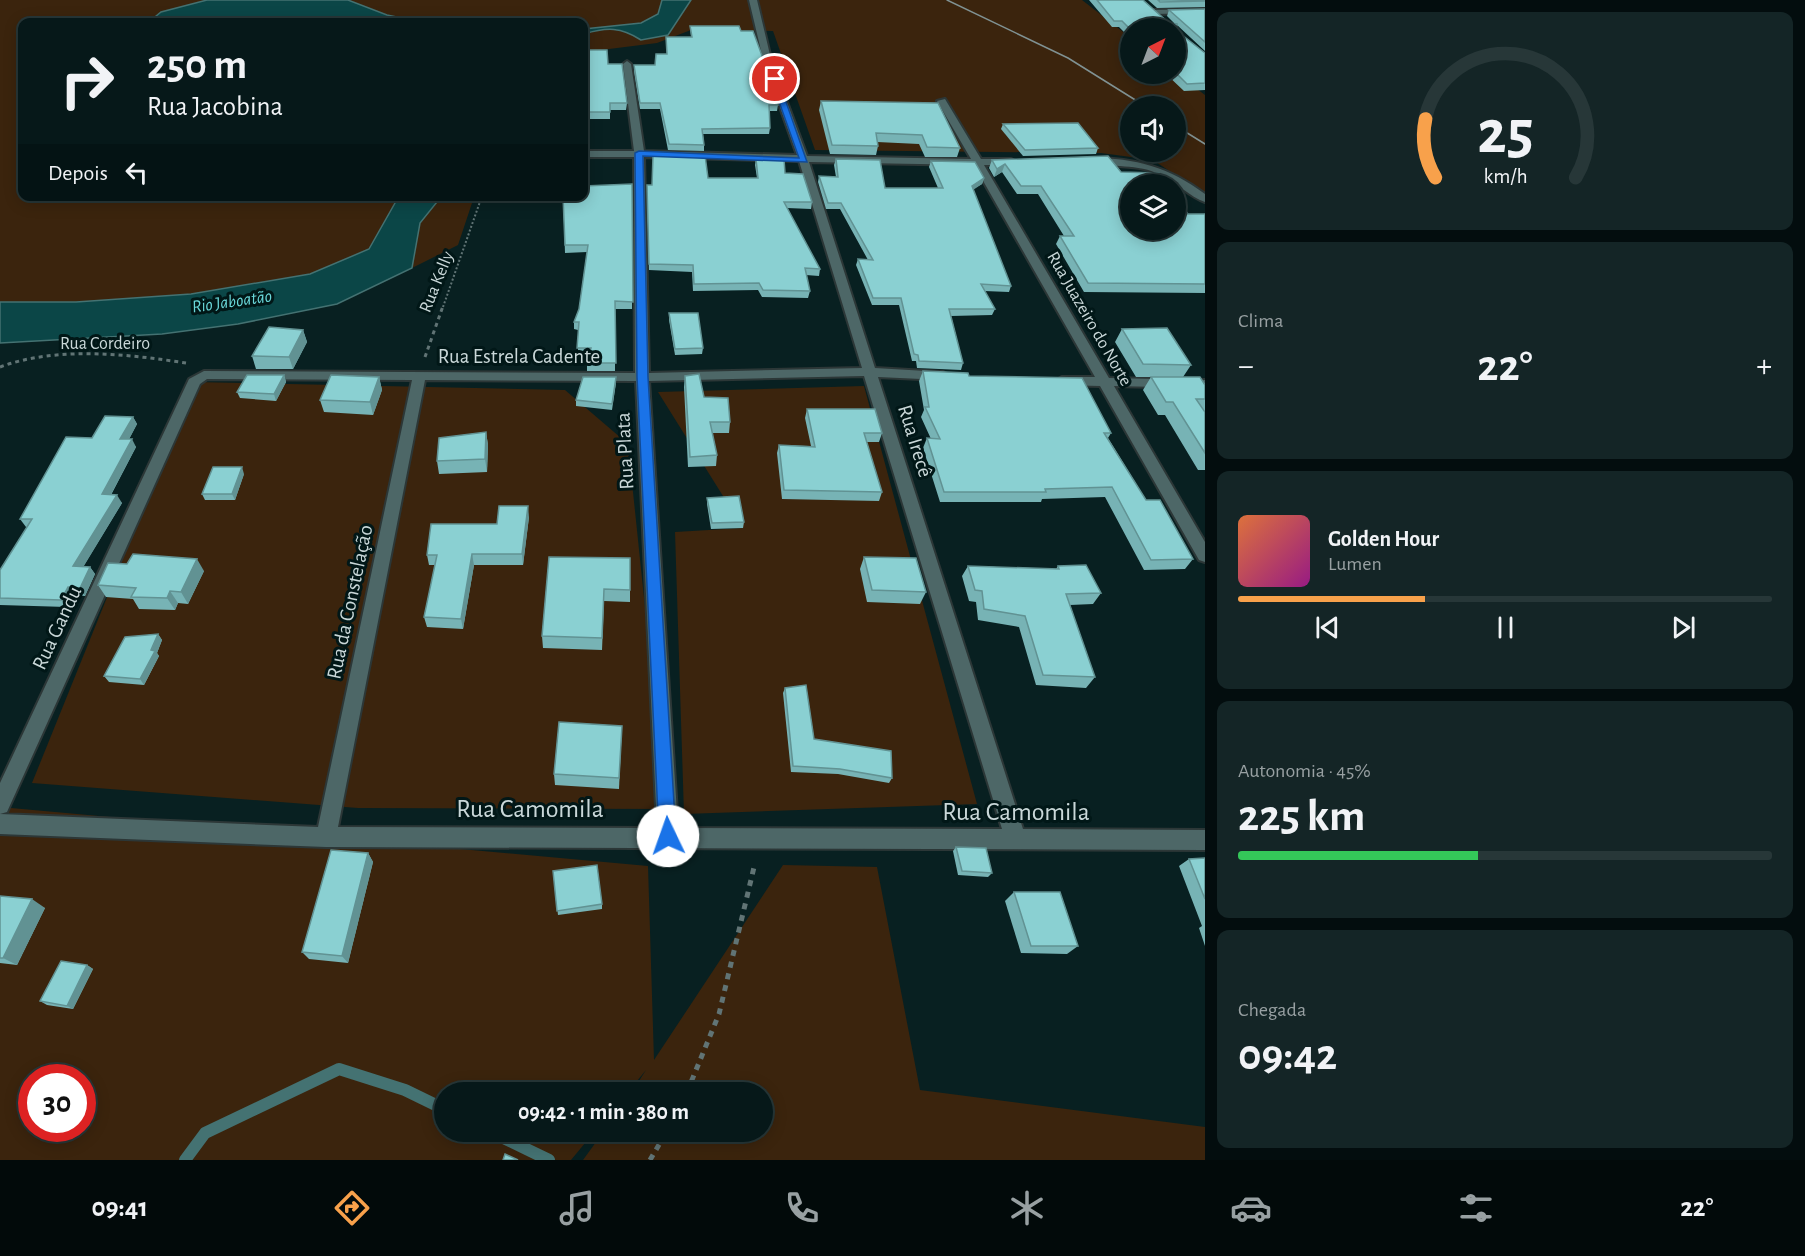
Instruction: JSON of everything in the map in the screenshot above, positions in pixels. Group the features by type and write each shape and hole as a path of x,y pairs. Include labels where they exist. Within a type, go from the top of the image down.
{"street":[{"name":"Rua Irecê","path":"753,0 767,59 804,161 1016,838"},
{"path":"1160,18 1150,9 1205,12"},
{"name":"Rua Plata","path":"627,64 639,153 642,377 668,836"},
{"name":"Rua Juazeiro do Norte","path":"942,101 1205,556"},
{"path":"588,154 639,153 804,161 1022,162"},
{"path":"1079,161 1114,160 1158,168 1175,176 1205,199"},
{"name":"Rua Estrela Cadente","path":"204,375 642,377 870,372 952,376"},
{"name":"Rua Gandu","path":"0,805 195,382 204,375"},
{"name":"Rua da Constelação","path":"326,837 419,377"},
{"path":"1045,380 1205,384"},
{"name":"Rua Camomila","path":"0,824 326,837 668,836 761,839 1205,840"}],"path":[{"name":"Rua Kelly","path":"419,377 432,331 461,261 480,201"},
{"name":"Rua Cordeiro","path":"0,367 10,362 26,359 96,355 152,357 202,367 204,375"},
{"path":"691,1082 719,1014 761,839"},
{"path":"650,1160 660,1142"}],"shaded area":[{"path":"0,0 207,0 161,12 154,18 18,18 18,201 397,201 369,249 310,274 191,294 76,302 0,302"},
{"path":"348,0 1082,0 1120,29 1120,84 1186,84 1186,81 1205,95 1205,195 1186,182 1186,174 1174,174 1156,162 1186,162 1186,96 1120,96 1120,156 1101,153 815,150 773,31 691,30 657,43 601,50 588,55 588,33 607,29 627,33 641,40 668,35 661,5 658,14 641,23 588,29 588,18 402,18"},
{"path":"473,201 458,245 412,268 420,223 437,202"},
{"path":"194,382 565,390 628,444 666,809 358,808 32,783"},
{"path":"864,386 977,804 684,814 675,532 743,528 658,392"},
{"path":"0,807 648,866 654,1060 783,865 877,867 920,1090 1205,1127 1205,1160 583,1160 596,1142 773,1142 773,1082 638,1082 646,1070 636,1082 434,1082 434,1142 586,1142 571,1160 0,1160"}],"water":[{"path":"207,0 348,0 402,18 154,18 161,12"},
{"path":"662,0 691,0 668,35 641,40 614,30 588,33 588,29 641,23 658,14"},
{"name":"Rio Jaboatão","path":"396,201 437,201 420,223 412,268 337,304 238,324 162,334 0,343 0,302 76,302 191,294 310,274 369,249"}],"building":[{"path":"1097,0 1143,0 1163,18 1120,18 1120,21 1114,21"},
{"path":"1158,0 1205,0 1205,1 1160,2"},
{"path":"1205,9 1205,42 1186,25 1186,18 1178,18 1169,10"},
{"path":"690,26 739,26 741,31 753,31 777,97 778,105 769,105 770,128 702,129 704,145 669,144 660,103 640,103 634,65 655,65 656,54 667,54 666,37 692,37"},
{"path":"1186,38 1205,53 1205,83 1187,84"},
{"path":"588,50 607,50 608,64 622,64 627,103 610,103 610,112 588,112"},
{"path":"821,101 938,103 960,148 927,147 922,135 876,133 878,146 832,145"},
{"path":"1078,123 1098,148 1025,150 1003,124"},
{"path":"705,155 708,178 758,178 756,159 784,159 785,173 803,174 812,202 784,202 820,269 805,268 810,291 763,290 759,283 694,284 693,265 649,264 647,185 652,185 653,156"},
{"path":"1108,156 1121,172 1159,173 1120,174 1120,240 1186,240 1186,211 1188,214 1205,214 1205,284 1088,283 1060,236 1074,236 1041,186 1021,186 1005,164 997,169 992,160"},
{"path":"836,159 880,160 885,188 943,188 931,161 975,162 984,178 972,186 1011,286 981,284 995,309 949,309 963,363 919,361 918,355 914,354 901,298 873,298 858,259 873,260 841,203 828,203 819,176 838,177"},
{"path":"632,184 633,302 615,301 616,363 587,363 591,348 577,348 579,322 574,322 579,309 588,245 565,245 563,201 588,201 588,186"},
{"path":"669,313 698,313 703,348 675,349"},
{"path":"269,327 303,330 289,357 252,356"},
{"path":"1167,328 1191,365 1143,364 1122,329"},
{"path":"923,371 968,373 969,376 1082,378 1111,433 1104,433 1146,500 1160,500 1193,559 1151,560 1112,487 1045,489 1046,492 944,492 927,438 940,439 925,407 929,407"},
{"path":"699,374 704,397 728,398 730,422 710,422 717,455 690,457 685,376"},
{"path":"247,375 284,375 274,394 237,392"},
{"path":"331,375 379,377 370,402 320,400"},
{"path":"583,377 616,377 612,404 576,400"},
{"path":"1151,377 1200,377 1205,385 1205,399 1196,399 1205,412 1205,453 1173,402 1166,402"},
{"path":"807,409 875,409 882,433 864,433 882,492 784,490 779,445 815,447"},
{"path":"105,416 133,417 120,439 132,439 102,494 117,495 73,566 90,567 80,588 68,587 61,600 0,598 0,570 32,519 20,519 66,437 92,438"},
{"path":"486,432 485,459 437,461 439,438"},
{"path":"213,467 242,467 232,494 202,494"},
{"path":"739,496 744,522 712,523 707,498"},
{"path":"499,506 528,506 522,554 472,554 461,619 424,617 437,555 427,555 431,524 497,524"},
{"path":"133,554 197,559 181,592 170,591 167,598 131,597 136,588 98,585 108,563 127,564"},
{"path":"549,557 630,558 630,590 604,589 602,638 542,636"},
{"path":"864,557 916,558 926,592 872,590"},
{"path":"1086,565 1101,593 1066,594 1095,677 1043,675 1025,616 984,609 982,591 975,590 968,566 1059,569 1058,566"},
{"path":"158,634 151,650 155,651 140,679 104,676 125,637"},
{"path":"806,685 814,739 891,751 892,778 840,769 793,766 785,688"},
{"path":"559,722 622,726 619,778 554,774"},
{"path":"956,847 986,848 992,873 962,871"},
{"path":"331,850 368,853 342,956 302,952"},
{"path":"1205,858 1205,899 1189,859"},
{"path":"597,865 602,904 557,911 553,871"},
{"path":"1014,892 1060,892 1078,946 1031,946"},
{"path":"0,896 32,899 3,958 0,958"},
{"path":"61,961 87,965 67,1006 40,1001"},
{"path":"505,1154 518,1160 503,1160"}],"waterway":[{"path":"185,1160 205,1133 339,1069 405,1090 434,1104"},
{"path":"512,1142 549,1160"}],"tram line":[{"path":"947,0 1068,58 1129,96"},
{"path":"1186,132 1205,144"}],"route":[{"path":"668,836 642,377 639,153 804,161 775,79"}]}
